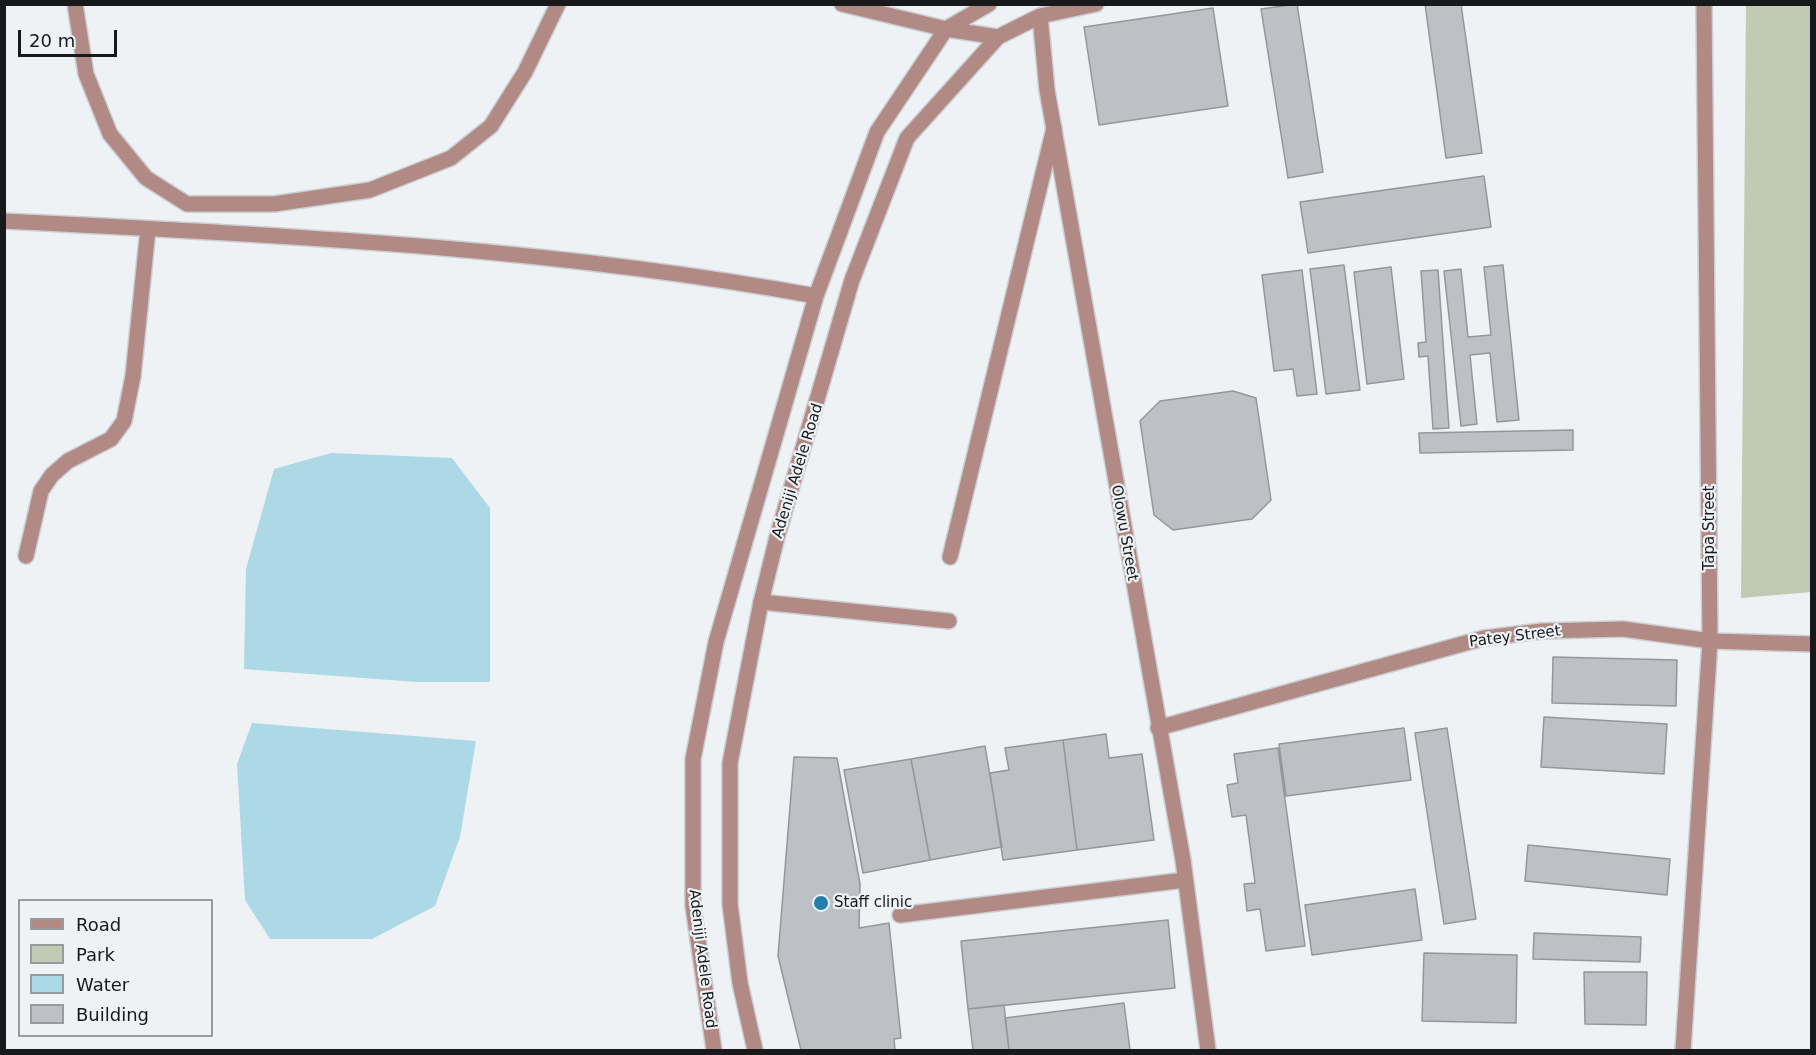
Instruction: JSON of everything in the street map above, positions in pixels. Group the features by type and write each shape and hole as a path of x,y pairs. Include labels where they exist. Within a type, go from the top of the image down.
{"street":[{"path":"75,4 86,74 110,134 146,178 187,204 274,204 370,190 451,158 491,126 525,72 558,4"},
{"path":"842,4 946,29 998,37"},
{"name":"Adeniji Adele Road","path":"714,1050 693,906 693,759 716,642 816,296 877,132 946,29 989,4"},
{"name":"Adeniji Adele Road","path":"755,1050 740,983 730,904 730,763 761,602 777,537 852,280 907,138 998,37 1040,16 1096,4"},
{"name":"Tapa Street","path":"1683,1050 1710,641 1704,4"},
{"name":"Olowu Street","path":"1040,16 1047,90 1185,880 1208,1050"},
{"path":"950,557 1054,125"},
{"path":"4,221 530,255 702,277 816,296"},
{"path":"26,556 41,491 52,475 68,461 111,439 124,421 133,376 148,229"},
{"path":"761,602 949,621"},
{"name":"Patey Street","path":"1158,728 1484,638 1542,631 1623,629 1710,641 1812,644"},
{"path":"900,915 1185,880"}],"green space":[{"path":"1746,5 1811,5 1812,592 1741,598"}],"water":[{"path":"331,453 452,458 490,508 490,682 416,682 244,669 246,569 274,469"},
{"path":"252,723 476,741 460,837 435,906 372,939 270,939 245,900 237,764"}],"building":[{"path":"1297,4 1323,172 1288,178 1261,9"},
{"path":"1425,4 1461,4 1482,153 1446,158"},
{"path":"1213,8 1228,106 1099,125 1084,27"},
{"path":"1484,176 1491,227 1308,253 1300,202"},
{"path":"1344,265 1360,390 1326,394 1310,269"},
{"path":"1503,265 1519,420 1497,422 1490,353 1470,355 1477,424 1461,426 1444,271 1461,269 1468,337 1491,335 1484,267"},
{"path":"1391,267 1404,379 1367,384 1354,272"},
{"path":"1302,270 1317,394 1297,396 1293,369 1274,371 1262,275"},
{"path":"1438,270 1449,428 1433,429 1428,356 1419,357 1418,343 1426,342 1421,271"},
{"path":"1233,391 1256,398 1271,500 1252,519 1173,530 1154,515 1140,421 1160,401"},
{"path":"1573,430 1573,450 1420,453 1419,433"},
{"path":"1553,657 1677,660 1676,706 1552,703"},
{"path":"1544,717 1667,724 1664,774 1541,767"},
{"path":"1404,728 1411,780 1286,796 1279,744"},
{"path":"1447,728 1476,919 1444,924 1415,733"},
{"path":"1106,734 1109,758 1142,754 1154,840 1077,850 1063,740"},
{"path":"1063,740 1077,850 1003,860 990,773 1009,770 1005,748"},
{"path":"985,746 1002,847 930,860 911,759"},
{"path":"1278,748 1305,946 1266,951 1260,909 1247,911 1244,884 1255,883 1246,815 1232,817 1227,785 1238,783 1234,754"},
{"name":"Staff clinic","path":"794,757 837,758 860,884 859,928 889,923 901,1038 894,1039 895,1050 801,1050 778,956"},
{"path":"911,759 930,860 863,873 844,770"},
{"path":"1528,845 1670,859 1667,895 1525,881"},
{"path":"1415,889 1422,940 1312,955 1305,905"},
{"path":"1168,920 1175,988 968,1009 961,941"},
{"path":"1534,933 1641,937 1640,962 1533,959"},
{"path":"1424,953 1517,955 1516,1023 1422,1021"},
{"path":"1584,972 1647,972 1646,1025 1585,1024"},
{"path":"1124,1003 1130,1050 1009,1050 1005,1018"},
{"path":"1004,1005 1009,1050 973,1050 968,1009"}],"place":[{"name":"Staff clinic","path":"821,903"}]}
